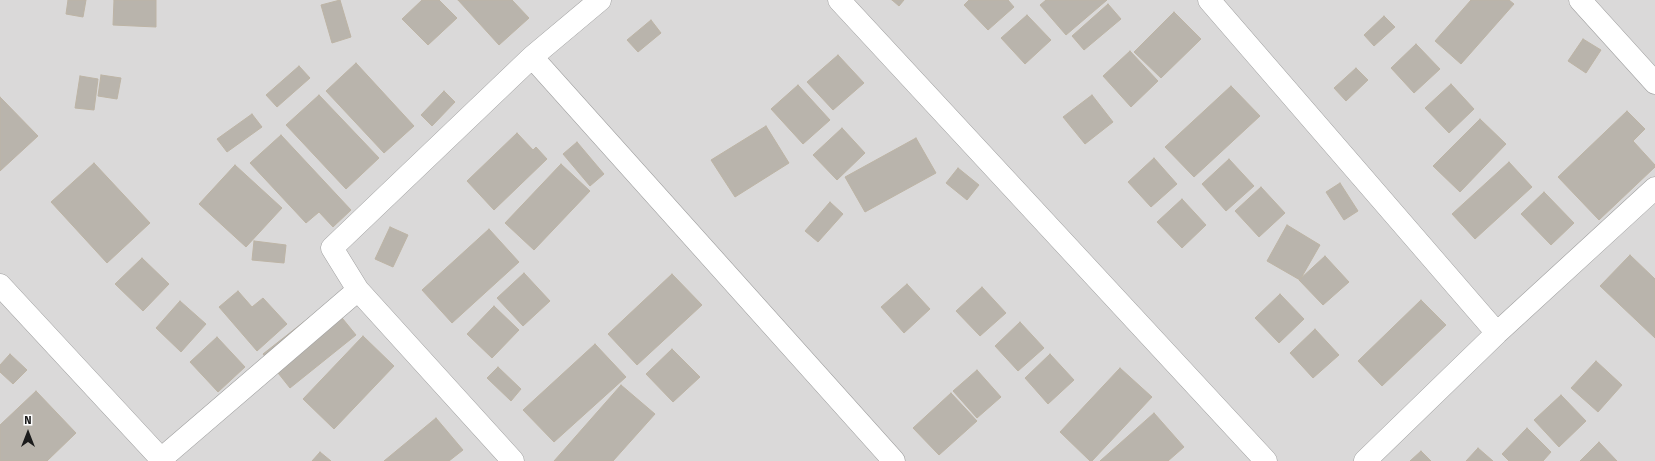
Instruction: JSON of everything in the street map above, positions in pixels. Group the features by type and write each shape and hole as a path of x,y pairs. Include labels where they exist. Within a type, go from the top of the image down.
{"street":[{"path":"513,461 358,290 332,248 532,57 600,0"},
{"path":"839,0 1266,461"},
{"path":"1209,0 1497,333"},
{"path":"1580,0 1655,83"},
{"path":"532,57 894,461"},
{"path":"1365,461 1497,333 1655,188"},
{"path":"0,285 162,460 358,290"}],"shaded area":[{"path":"0,0 1655,0 1655,461 0,461"}],"building":[{"path":"68,0 86,0 83,17 66,14"},
{"path":"114,0 156,0 156,27 113,25"},
{"path":"340,0 351,37 332,43 321,5"},
{"path":"422,0 439,0 457,18 428,45 402,19"},
{"path":"458,0 512,0 529,18 499,45"},
{"path":"892,0 904,0 899,6"},
{"path":"969,0 1008,0 1014,7 988,30 964,5"},
{"path":"1046,0 1107,0 1066,35 1040,5"},
{"path":"1471,0 1509,0 1514,4 1461,64 1435,41"},
{"path":"1108,4 1121,19 1084,50 1072,36"},
{"path":"1174,12 1201,39 1161,78 1134,52"},
{"path":"1027,15 1051,40 1025,64 1001,38"},
{"path":"1384,16 1395,27 1374,46 1364,35"},
{"path":"651,20 661,33 638,52 627,40"},
{"path":"1583,39 1601,50 1586,73 1568,61"},
{"path":"1416,44 1440,69 1414,93 1391,68"},
{"path":"1130,51 1158,81 1131,107 1103,76"},
{"path":"838,55 864,83 833,110 807,82"},
{"path":"356,63 414,126 384,153 326,91"},
{"path":"299,66 310,78 277,107 266,95"},
{"path":"1356,68 1368,80 1346,101 1334,88"},
{"path":"101,75 121,78 117,99 98,96"},
{"path":"80,76 98,79 94,110 75,108"},
{"path":"1451,84 1474,109 1449,133 1425,108"},
{"path":"798,85 830,120 803,144 771,109"},
{"path":"1231,86 1260,116 1194,177 1165,147"},
{"path":"444,91 455,102 432,126 421,115"},
{"path":"319,95 379,158 346,189 286,125"},
{"path":"1092,95 1113,122 1085,144 1063,117"},
{"path":"0,97 38,136 0,171"},
{"path":"1627,111 1645,129 1633,141 1655,165 1655,167 1599,220 1558,177"},
{"path":"252,114 262,127 227,152 217,139"},
{"path":"1480,119 1506,144 1460,192 1433,166"},
{"path":"766,126 789,163 735,197 711,160"},
{"path":"842,128 865,153 837,180 813,155"},
{"path":"517,133 533,150 536,147 547,159 494,210 467,181"},
{"path":"281,135 351,210 333,227 319,212 306,223 250,163"},
{"path":"916,138 936,173 865,212 845,177"},
{"path":"577,142 604,174 590,186 563,154"},
{"path":"1154,158 1177,184 1151,207 1128,182"},
{"path":"1229,159 1254,186 1226,211 1202,184"},
{"path":"1509,162 1532,187 1475,239 1452,214"},
{"path":"94,163 150,223 107,263 51,202"},
{"path":"561,164 590,191 534,250 505,223"},
{"path":"235,165 282,208 246,247 199,204"},
{"path":"958,168 979,185 967,200 946,183"},
{"path":"1340,183 1358,211 1344,220 1326,192"},
{"path":"1261,187 1285,213 1259,237 1235,211"},
{"path":"1544,192 1574,223 1551,245 1521,214"},
{"path":"1182,199 1206,225 1182,248 1157,222"},
{"path":"830,202 843,214 818,242 805,231"},
{"path":"1287,225 1320,245 1300,280 1267,261"},
{"path":"390,227 408,235 393,267 375,259"},
{"path":"489,229 519,262 452,323 422,290"},
{"path":"254,241 286,245 284,263 252,260"},
{"path":"1630,255 1655,279 1655,338 1600,286"},
{"path":"1325,256 1349,282 1323,305 1299,280"},
{"path":"142,258 169,284 143,311 115,284"},
{"path":"524,273 550,301 523,326 497,298"},
{"path":"672,274 702,305 637,365 608,334"},
{"path":"907,284 930,309 904,333 881,307"},
{"path":"982,287 1006,313 980,336 956,311"},
{"path":"238,291 252,307 263,298 287,324 257,351 219,307"},
{"path":"1280,294 1304,319 1279,343 1255,318"},
{"path":"1421,300 1446,325 1382,386 1358,361"},
{"path":"180,301 206,324 181,352 156,328"},
{"path":"329,302 356,335 290,388 263,354"},
{"path":"494,306 519,330 492,358 467,334"},
{"path":"1020,322 1044,348 1018,371 995,346"},
{"path":"1315,329 1339,355 1313,378 1290,353"},
{"path":"363,336 394,366 334,429 303,399"},
{"path":"217,337 245,367 218,392 190,362"},
{"path":"595,344 626,377 554,442 523,410"},
{"path":"672,349 700,377 673,402 646,374"},
{"path":"10,354 27,370 13,384 0,372 0,365"},
{"path":"1050,354 1074,380 1048,404 1025,378"},
{"path":"1596,361 1622,385 1598,412 1571,388"},
{"path":"498,367 521,389 511,401 487,378"},
{"path":"1120,368 1152,397 1092,461 1090,461 1060,432"},
{"path":"977,370 1001,397 977,418 953,391"},
{"path":"621,385 655,414 613,461 554,461"},
{"path":"36,391 76,433 47,461 0,461 0,425"},
{"path":"951,393 977,421 939,455 913,428"},
{"path":"1561,395 1586,421 1559,447 1534,420"},
{"path":"1154,413 1184,447 1168,461 1100,461"},
{"path":"436,418 463,450 449,461 384,461"},
{"path":"1527,428 1551,452 1543,461 1509,461 1502,454"},
{"path":"1599,442 1617,461 1580,461"},
{"path":"1478,448 1493,461 1466,461"},
{"path":"1421,451 1431,461 1410,461"},
{"path":"320,452 331,461 312,461"}]}
